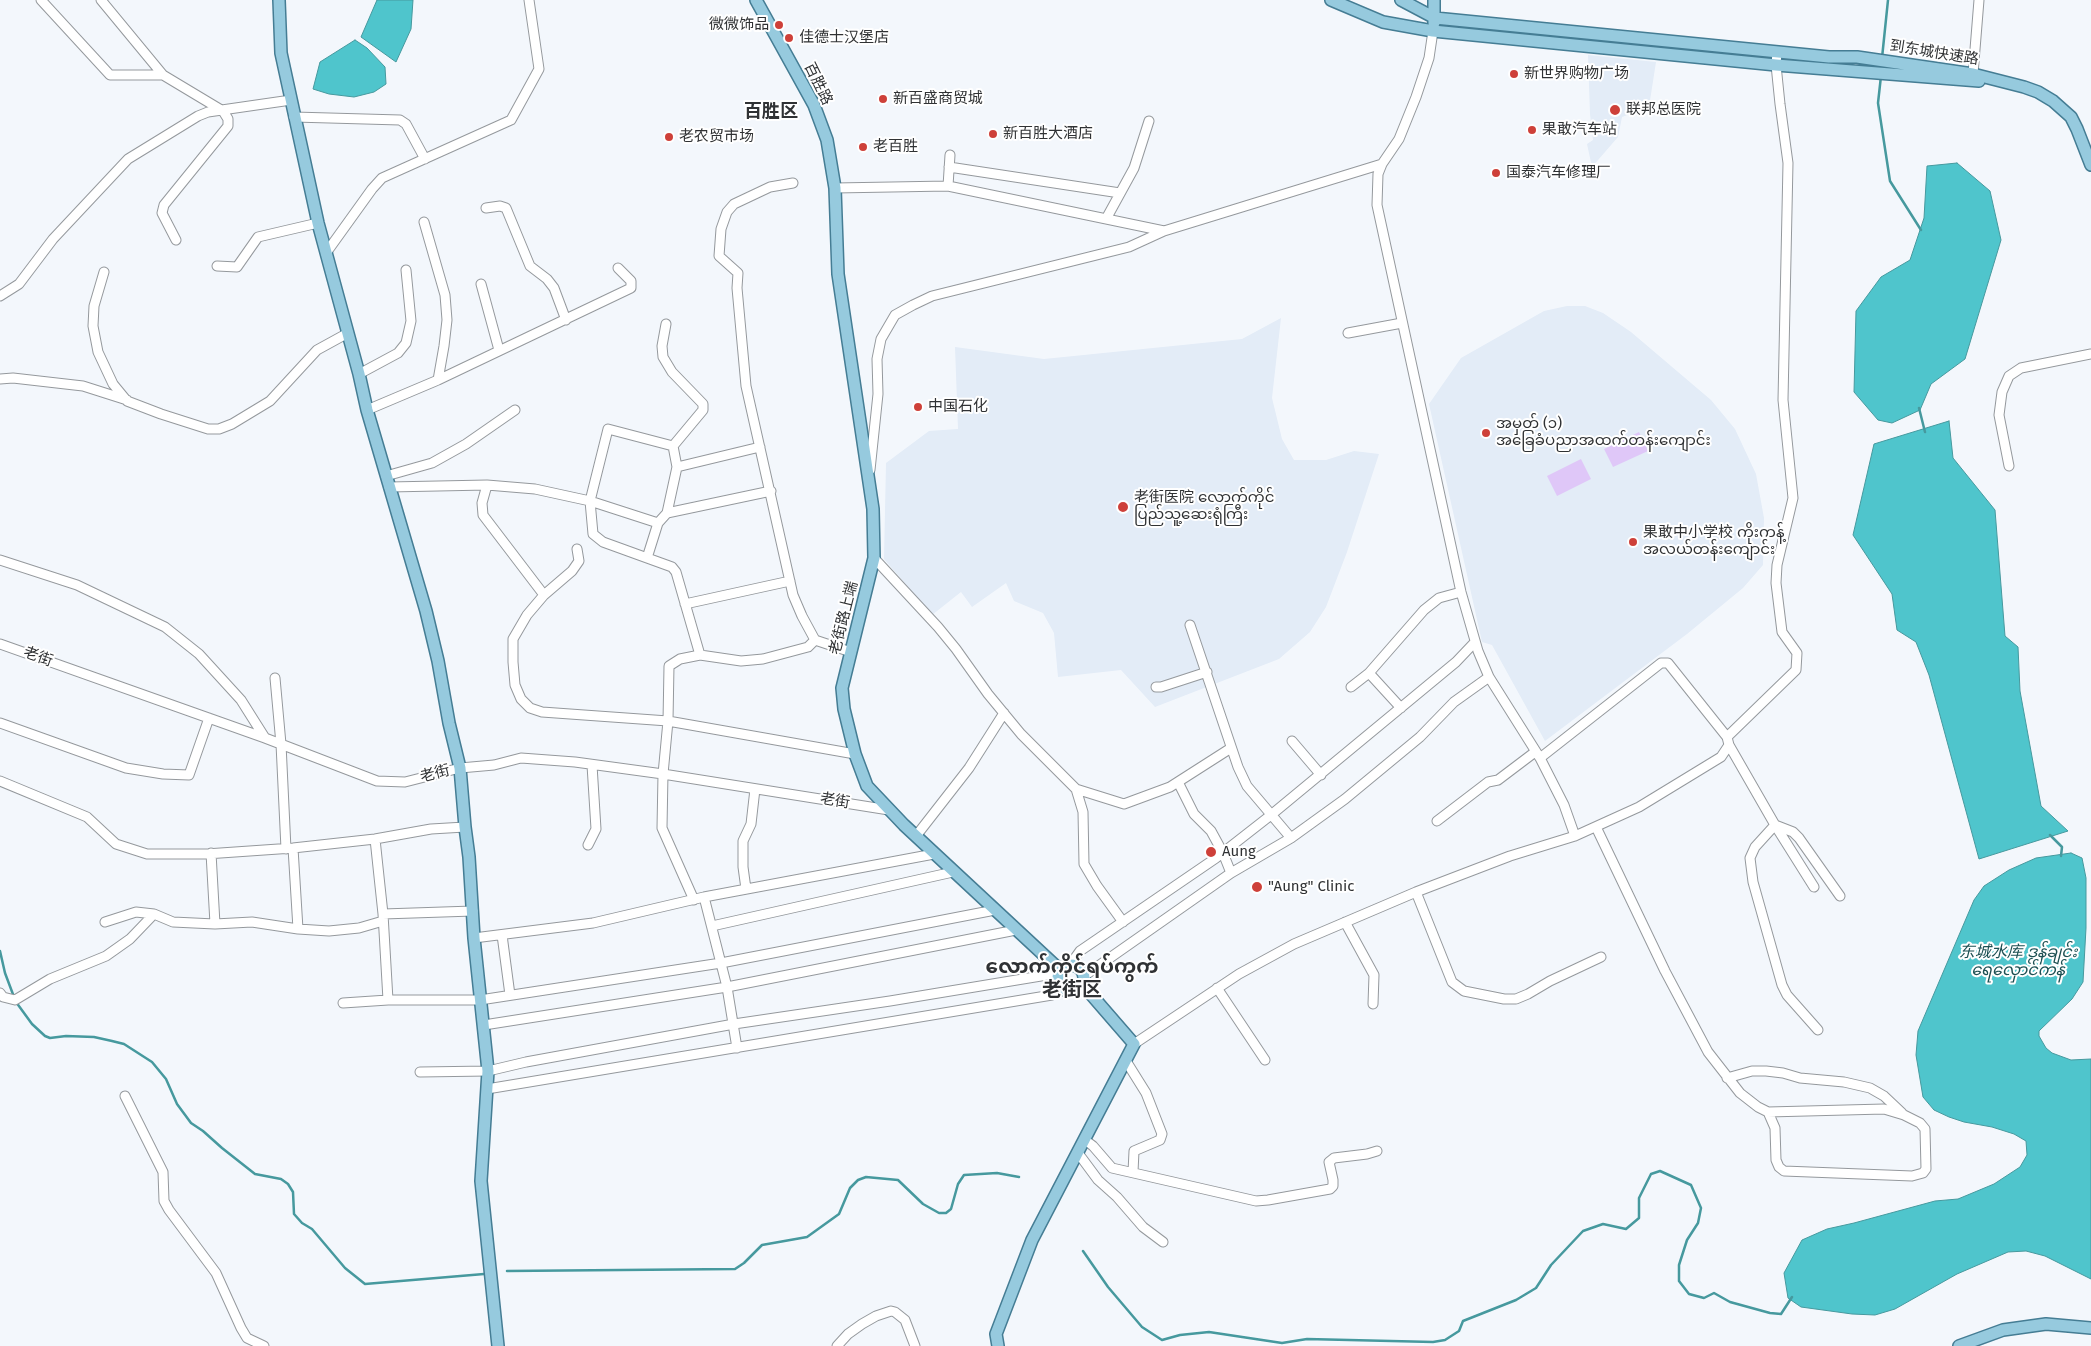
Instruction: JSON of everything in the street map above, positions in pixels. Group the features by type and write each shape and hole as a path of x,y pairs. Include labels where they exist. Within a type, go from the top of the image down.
{"main road":[{"path":"279,0 281,53 318,223 367,410 426,611 460,768 464,827 469,857 474,938 488,1071 481,1181 498,1346"},
{"name":"百胜路","path":"756,0 814,105 827,140 835,188"},
{"name":"到东城快速路","path":"1331,0 1383,22 1433,31 1776,65 2007,82"},
{"path":"1401,0 1435,18"},
{"path":"1433,31 1435,18 1434,0"},
{"name":"到东城快速路","path":"1435,18 1829,57 1857,57 1973,74 2038,92 2053,101 2071,117 2078,129 2091,165"},
{"name":"老街路上端","path":"835,188 838,274 873,509 874,558 842,688 844,709 855,754 867,786 890,810 934,854 1016,930 1063,969"},
{"path":"998,1346 996,1334 1032,1240 1134,1044 1083,980 1081,969 1063,969 1059,983 1066,990 1075,990 1083,980"},
{"path":"1959,1346 2003,1330 2046,1324 2091,1328"}],"street":[{"path":"41,0 110,75 163,75"},
{"path":"101,0 163,75 223,112 228,119 228,126 164,205 162,213 176,240"},
{"path":"326,253 382,178 511,120 539,69 529,0"},
{"path":"1973,74 1979,0"},
{"path":"1433,31 1429,58 1416,97 1399,139 1382,164 1377,183 1377,205 1461,592 1475,642 1489,677 1537,755 1564,805 1575,836"},
{"path":"1134,1044 1217,988 1294,944 1416,892 1510,856 1596,828 1639,807 1721,757 1728,741 1796,670 1797,654 1782,632 1776,583 1777,565 1793,498 1783,400 1788,163 1776,65 1777,52"},
{"path":"0,296 19,284 53,239 128,159 198,116 208,112 223,112 291,100"},
{"path":"294,117 400,120 406,124 425,159"},
{"path":"1106,219 1134,168 1148,121"},
{"path":"948,186 950,155"},
{"path":"869,480 878,394 877,359 881,339 895,315 932,296 1128,247 1164,231 1382,164"},
{"path":"949,167 1120,193"},
{"path":"793,183 770,187 734,204 727,212 720,230 719,256 738,273 737,288 746,386 790,581 802,616 815,640 851,652"},
{"path":"835,188 948,186 1164,231"},
{"path":"486,208 500,206 506,208 530,266 547,279 554,288 566,320"},
{"path":"424,222 445,295 447,320 438,380"},
{"path":"217,266 238,267 258,237 318,223"},
{"path":"367,410 438,380 631,288 631,281 618,268"},
{"path":"359,374 398,353 406,343 410,321 406,270"},
{"path":"104,272 94,306 93,326 98,352 113,384 127,400"},
{"path":"481,284 499,350"},
{"path":"1348,333 1402,323"},
{"path":"666,324 662,346 663,357 672,372 703,404 703,410 673,446"},
{"path":"0,379 13,378 83,386 127,400 184,422 208,429 219,429 232,424 270,402 317,350 348,333"},
{"path":"2008,466 1999,415 2002,392 2010,376 2021,368 2091,354"},
{"path":"387,481 432,464 466,444 515,410"},
{"path":"673,446 608,429 590,502 593,534 596,538 672,567 676,572 700,655"},
{"path":"668,513 677,467 673,446"},
{"path":"677,467 760,447"},
{"path":"387,481 535,489 590,502 658,523"},
{"path":"487,485 482,503 483,515 544,594"},
{"path":"647,558 658,523 668,513 771,491"},
{"path":"577,549 578,561 572,571 544,594 527,616 513,639 512,662 515,685 521,699 530,708 542,712 668,721 855,754"},
{"path":"874,558 938,627 1021,734 1076,789 1124,804 1155,794 1178,782 1231,748"},
{"path":"0,560 77,585 165,628 199,654 241,700 265,738"},
{"path":"685,604 790,581"},
{"path":"1352,687 1369,673 1432,604 1439,598 1461,592"},
{"path":"1190,625 1231,748 1247,786 1291,838"},
{"path":"694,900 662,828 669,666 680,659 700,655 741,660 763,659 808,646 815,640"},
{"path":"420,1072 488,1071 526,1062 734,1024 1063,969 1080,951 1223,853 1272,815 1456,662 1475,642"},
{"name":"老街","path":"0,644 265,738 377,781 405,782 460,768 494,765 521,758 592,764 663,774 890,810"},
{"path":"1437,821 1488,782 1498,780 1537,755 1662,663 1668,663 1728,741 1775,825 1814,886"},
{"path":"1156,687 1162,687 1207,672"},
{"path":"1369,673 1401,708"},
{"path":"1083,980 1231,873 1291,838 1345,799 1420,737 1454,702 1489,677"},
{"path":"275,678 298,929"},
{"path":"916,836 977,757 1004,713"},
{"path":"0,723 126,768 163,774 189,775 209,718"},
{"path":"1292,742 1321,775"},
{"path":"588,845 596,829 592,764"},
{"path":"0,781 87,817 116,844 147,854 290,849 375,839 431,829 464,827"},
{"path":"1178,782 1194,814 1211,830 1231,873"},
{"path":"746,889 743,868 743,841 751,824 755,789"},
{"path":"1076,789 1083,812 1084,864 1123,922"},
{"path":"1775,825 1793,832 1799,838 1840,896"},
{"path":"1775,825 1755,846 1750,858 1753,882 1782,985 1787,995 1818,1030"},
{"path":"1596,828 1665,971 1708,1052 1726,1078 1740,1093 1768,1112 1884,1109 1904,1115 1920,1123 1925,1129 1926,1168 1923,1173 1912,1176 1784,1171 1779,1167 1776,1160 1775,1128 1768,1112"},
{"path":"375,839 383,918 388,1000"},
{"path":"211,853 215,924"},
{"path":"474,938 594,923 704,897 934,854"},
{"path":"712,926 953,872"},
{"path":"1416,892 1452,982 1464,991 1504,999 1516,998 1528,994 1600,956"},
{"path":"704,897 721,963 737,1048"},
{"path":"342,1003 388,1000 480,1000 721,963 995,910"},
{"path":"105,922 136,912 154,914 173,922 215,924 252,922 298,929 329,931 358,928 383,918 473,911"},
{"path":"0,993 3,997 15,1000 28,991 106,956 130,939 154,914"},
{"path":"1345,922 1374,975 1373,1004"},
{"path":"484,1025 726,987 1016,930"},
{"path":"502,935 510,995"},
{"path":"1217,988 1265,1060"},
{"path":"487,1089 1042,996 1066,990"},
{"path":"1126,1061 1146,1093 1162,1134 1160,1140 1134,1151 1133,1172"},
{"path":"1726,1078 1752,1071 1766,1071 1783,1072 1810,1080 1844,1082 1870,1088 1884,1096 1904,1115"},
{"path":"125,1096 163,1172 164,1201 169,1210 216,1273 247,1338 264,1346"},
{"path":"1085,1140 1093,1146 1112,1168 1227,1196 1256,1201 1330,1189 1333,1186 1333,1180 1329,1162 1334,1158 1367,1154 1377,1150"},
{"path":"1078,1153 1098,1180 1117,1197 1143,1227 1163,1242"},
{"path":"837,1346 848,1334 862,1324 876,1316 891,1311 905,1320 915,1346"}],"shaded area":[{"name":"联邦总医院","path":"1588,55 1656,62 1649,107 1622,117 1618,137 1592,167 1587,144 1593,140"},
{"name":"果敢中小学校 ကိုးကန့် အလယ်တန်းကျောင်း","path":"1567,306 1585,306 1603,313 1631,332 1711,400 1735,429 1756,474 1764,518 1763,565 1743,588 1687,634 1545,741 1492,645 1482,642 1429,404 1461,358 1544,311"},
{"name":"老街医院 လောက်ကိုင် ပြည်သူ့ဆေးရုံကြီး","path":"1281,318 1272,398 1282,439 1294,460 1326,460 1354,451 1379,454 1347,552 1326,607 1310,632 1279,659 1155,707 1121,670 1058,677 1054,633 1043,613 1014,601 1006,583 972,607 961,592 932,615 884,559 886,463 929,431 958,429 955,347 1044,359 1242,339"},
{"path":"1639,432 1648,451 1613,467 1604,449"},
{"path":"1581,459 1591,479 1557,496 1547,476"}],"water":[{"path":"377,0 413,0 411,29 396,62 361,37"},
{"path":"355,40 367,48 385,67 386,84 374,92 354,97 329,94 313,89 320,62"},
{"path":"1957,163 1990,191 2001,240 1965,359 1931,384 1920,410 1892,423 1878,420 1854,392 1856,311 1881,277 1910,260 1924,218 1927,166"},
{"path":"1949,421 1953,458 1995,510 2005,636 2018,647 2020,691 2041,806 2068,831 1979,859 1929,675 1916,642 1897,630 1892,594 1853,535 1874,444"},
{"name":"东城水库 ဒွန်ချင်း ရေလှောင်ကန်","path":"2071,853 2082,858 2086,878 2083,982 2072,999 2039,1031 2039,1036 2046,1048 2052,1053 2071,1060 2091,1059 2091,1279 2045,1256 2026,1251 2008,1252 1957,1274 1895,1309 1875,1315 1801,1307 1788,1298 1784,1273 1802,1240 1827,1229 1935,1201 1958,1199 1994,1184 2020,1167 2027,1155 2026,1141 2014,1134 1992,1127 1949,1117 1934,1110 1923,1097 1916,1055 1918,1031 1974,900 1984,886 2009,870 2036,858"}],"waterway":[{"path":"1882,58 1888,0"},
{"path":"1881,76 1878,103 1890,181 1921,230"},
{"path":"1919,408 1925,432"},
{"path":"2050,835 2062,847 2061,856"},
{"path":"0,951 5,973 14,997"},
{"path":"16,1002 32,1024 45,1036 50,1038 66,1036 94,1037 112,1041 124,1044 152,1062 166,1079 177,1104 191,1123 255,1174 281,1179 288,1184 293,1192 294,1214 302,1223 312,1229 345,1268 365,1284 484,1274"},
{"path":"1083,1251 1108,1287 1142,1327 1162,1340 1180,1335 1209,1332 1282,1343 1307,1339 1433,1342 1445,1340 1459,1331 1463,1321 1516,1300 1536,1288 1551,1265 1583,1231 1603,1224 1626,1229 1639,1218 1639,1198 1651,1174 1660,1171 1691,1185 1701,1208 1698,1223 1687,1240 1679,1265 1679,1281 1689,1294 1704,1298 1714,1293 1730,1302 1770,1313 1781,1314 1792,1297"},
{"path":"507,1271 735,1269 762,1245 807,1237 839,1214 850,1188 858,1180 866,1177 898,1180 923,1204 939,1213 946,1213 951,1209 958,1184 964,1175 997,1173 1019,1177"}],"place":[{"name":"微微饰品","path":"779,25"},
{"name":"佳德士汉堡店","path":"789,38"},
{"name":"新世界购物广场","path":"1514,74"},
{"name":"新百盛商贸城","path":"883,99"},
{"name":"联邦总医院","path":"1615,110"},
{"name":"果敢汽车站","path":"1532,130"},
{"name":"新百胜大酒店","path":"993,134"},
{"name":"老农贸市场","path":"669,137"},
{"name":"老百胜","path":"863,147"},
{"name":"国泰汽车修理厂","path":"1496,173"},
{"name":"中国石化","path":"918,407"},
{"name":"အမှတ် (၁) အခြေခံပညာအထက်တန်းကျောင်း","path":"1486,433"},
{"name":"老街医院 လောက်ကိုင် ပြည်သူ့ဆေးရုံကြီး","path":"1123,507"},
{"name":"果敢中小学校 ကိုးကန့် အလယ်တန်းကျောင်း","path":"1633,542"},
{"name":"Aung","path":"1211,852"},
{"name":"\"Aung\" Clinic","path":"1257,887"}],"district":[{"name":"百胜区","path":"771,112"},
{"name":"လောက်ကိုင်ရပ်ကွက် 老街区","path":"1072,978"}]}
